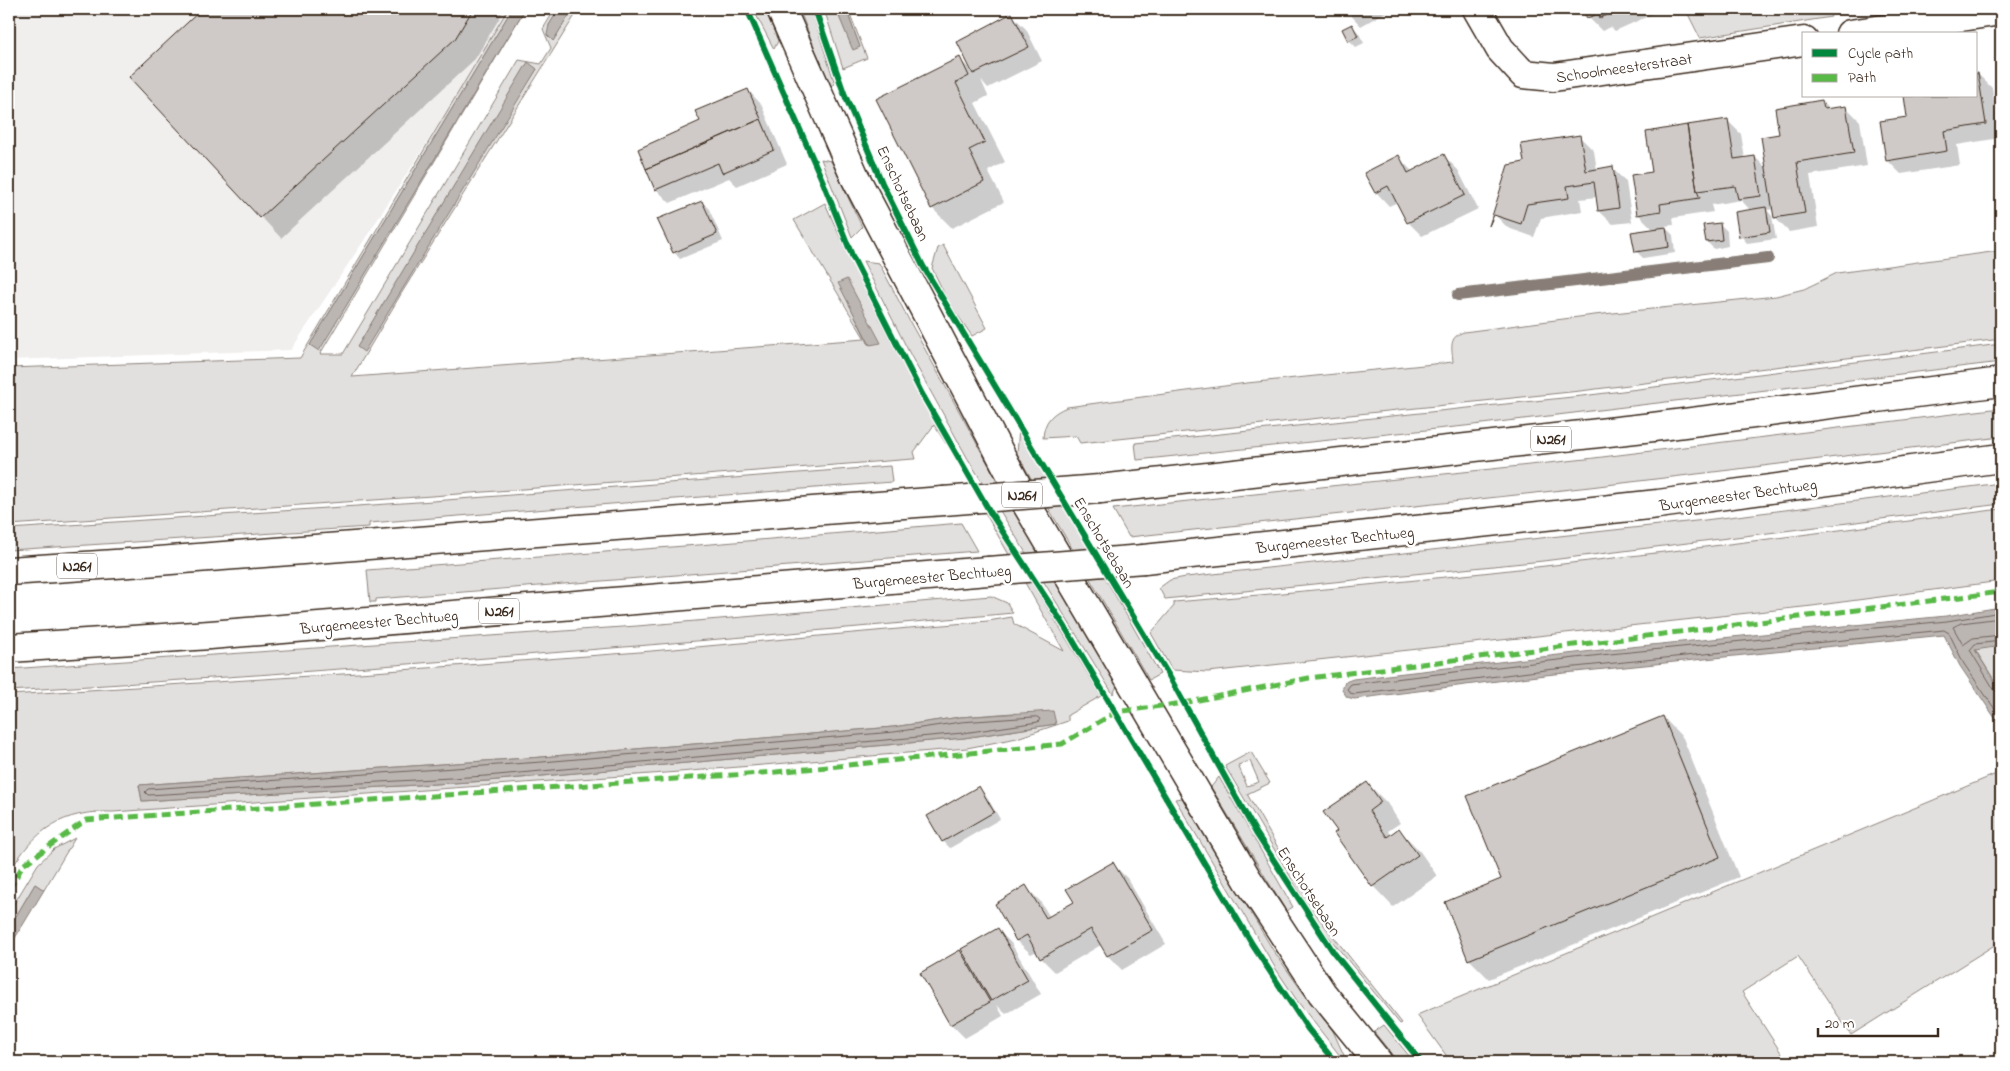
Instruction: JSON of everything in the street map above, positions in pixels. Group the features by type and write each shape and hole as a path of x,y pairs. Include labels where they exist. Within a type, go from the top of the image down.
{"main road":[{"name":"Enschotsebaan","path":"782,9 855,177 1032,513 1248,880 1322,993 1378,1062"},
{"name":"Schoolmeesterstraat","path":"1477,9 1500,49 1523,74 1554,77 1802,41"},
{"path":"1862,32 1998,10"},
{"name":"N261","path":"9,571 1100,489 1653,427 2001,382"},
{"name":"Burgemeester Bechtweg","path":"9,648 220,634 1144,559 1658,504 2001,458"}],"shaded area":[{"path":"9,9 513,9 291,350 9,360"},
{"path":"508,9 512,9 310,345 319,350 525,9 320,354 343,354 519,60 541,64 551,48 543,29 555,9 559,9 549,25 553,41 573,9 579,9 401,294 352,377 865,339 794,220 825,203 882,325 946,444 934,425 914,452 916,459 432,496 9,525 9,368 300,358","holes":["528,63 537,69 358,347 358,346","847,280 869,345 839,283"]},
{"path":"753,9 765,9 778,41 774,49"},
{"path":"799,9 811,9 835,84 830,86"},
{"path":"824,9 836,9 853,49 860,47 846,9 848,9 867,58 843,68"},
{"path":"1828,9 1831,17 1700,38 1686,10"},
{"path":"821,159 831,161 862,227 852,237"},
{"path":"943,245 987,328 972,336 948,301 932,268 938,248"},
{"path":"1999,251 2001,253 2001,339 1580,391 1080,443 1076,436 1043,438 1045,427 1050,418 1067,407 1247,383 1453,362 1453,340 1464,332 1594,315 1776,296 1804,289 1837,273"},
{"path":"863,261 879,263 1009,502 1117,686 1113,694 968,459 911,356"},
{"path":"2001,344 2001,362 1465,426 1137,460 1135,443 1582,396"},
{"path":"2001,408 2001,437 1590,487 1129,537 1113,509 1586,459"},
{"path":"1019,427 1160,674 1149,680 1017,454"},
{"path":"890,466 892,482 369,523 369,527 9,550 9,529 433,501"},
{"path":"968,483 1101,696 1068,715 1068,721 1017,738 967,748 679,772 95,812 64,819 39,834 9,873 9,695 374,672 640,652 988,621 1012,617 1014,624 1064,651","holes":["1013,713 1056,724 964,738 487,781 142,801 139,785 542,757 893,727 960,717"]},
{"path":"2001,483 2001,504 1543,561 1165,599 1159,588 1170,580 1186,577 1705,520"},
{"path":"2001,509 2001,581 1812,606 1208,672 1172,670 1151,633 1174,606 1174,602 1484,573 1691,549"},
{"path":"961,523 977,551 376,599 376,602 370,602 367,570"},
{"path":"991,596 1007,603 1013,613 511,656 9,691 9,669 637,626"},
{"path":"2001,646 2001,691 1975,649"},
{"path":"1251,752 1270,783 1247,794 1318,917 1402,1023 1400,1024 1319,925 1225,766","holes":["1250,761 1259,782 1247,786 1238,765"]},
{"path":"2001,772 2001,941 1851,1035 1798,956 1742,992 1787,1062 1451,1062 1417,1015"},
{"path":"1219,777 1293,907 1286,911 1211,787"},
{"path":"1182,798 1273,950 1333,1031 1347,1062 1345,1062 1298,1002 1276,969 1175,799"},
{"path":"75,838 44,890 35,884 9,928 9,912 38,864 54,849"},
{"path":"1384,1025 1414,1062 1398,1062 1374,1032"}],"water":[{"path":"512,9 525,9 319,351 310,345"},
{"path":"559,9 573,9 553,41 547,35 549,25"},
{"path":"836,9 846,9 860,47 853,50"},
{"path":"528,62 537,69 364,352 357,347"},
{"path":"847,279 881,343 870,345 838,283"},
{"path":"2001,607 2001,646 1975,650 2001,691 2001,727 1960,666 1944,635 1545,675 1354,699 1347,697 1342,690 1345,682 1353,679 1610,649 1946,616"},
{"path":"1053,711 1056,724 964,738 487,781 142,801 139,785 542,757 893,727 960,717"},
{"path":"35,884 44,890 9,948 9,928"}],"building":[{"path":"202,9 473,9 455,39 260,218 129,77"},
{"path":"1581,9 1619,9 1600,18 1598,14 1587,18"},
{"path":"1012,13 1029,47 973,74 957,42"},
{"path":"1352,24 1358,36 1348,41 1342,29"},
{"path":"960,57 969,76 956,83 985,142 969,150 984,182 931,209 876,99"},
{"path":"1978,73 1986,124 1944,131 1947,151 1886,161 1880,121 1907,117 1904,98 1978,98"},
{"path":"748,89 761,119 646,169 638,149 700,121 695,111"},
{"path":"1822,100 1824,109 1846,106 1854,153 1797,162 1805,213 1774,218 1761,137 1779,134 1775,108"},
{"path":"761,119 774,150 722,173 718,163 655,190 646,169"},
{"path":"1728,119 1734,159 1755,156 1761,196 1738,199 1735,186 1697,191 1687,125"},
{"path":"1687,125 1697,191 1700,198 1660,204 1661,211 1637,215 1631,175 1652,172 1646,132"},
{"path":"1580,135 1586,171 1613,166 1619,208 1598,211 1594,182 1567,186 1569,198 1527,204 1521,224 1494,215 1489,226 1508,165 1524,162 1521,144"},
{"path":"1444,154 1465,195 1407,223 1388,186 1375,193 1364,173 1399,155 1408,173"},
{"path":"702,201 717,234 673,253 657,219"},
{"path":"1766,207 1770,232 1739,237 1735,212"},
{"path":"1720,223 1722,240 1706,242 1703,225"},
{"path":"1666,227 1669,247 1635,252 1631,232"},
{"path":"1663,716 1720,857 1468,960 1445,902 1501,879 1467,796"},
{"path":"1367,782 1381,802 1369,811 1387,837 1399,828 1418,855 1372,887 1334,833 1337,831 1323,812"},
{"path":"979,786 994,812 942,842 927,816"},
{"path":"1113,862 1153,930 1107,956 1091,929 1040,959 1027,935 1016,941 995,904 1026,885 1046,918 1074,902 1066,889"},
{"path":"998,928 1028,980 991,1001 961,949"},
{"path":"960,950 990,1002 950,1025 920,973"}],"waterway":[{"path":"1458,295 1768,258"}],"marked path":[{"path":"9,890 23,865 86,820 776,772 1062,744 1116,712 1184,703 1309,678 2001,592"}],"cycle path":[{"path":"747,9 823,182 853,258 922,394 990,512 1065,627 1252,944 1308,1029 1335,1062"},
{"path":"815,9 844,93 882,183 923,266 1169,676 1256,833 1334,953 1421,1062"}]}
